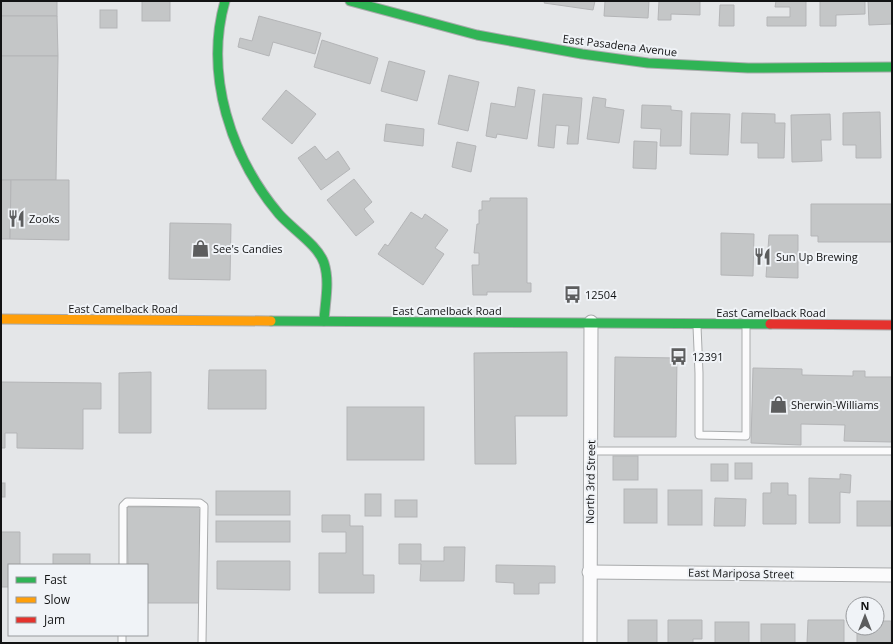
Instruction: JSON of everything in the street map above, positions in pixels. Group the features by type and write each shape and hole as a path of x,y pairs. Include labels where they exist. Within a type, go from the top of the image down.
{"street":[{"path":"225,1 222,10 219,32 218,63 227,119 253,179 272,206 294,231 317,251 324,262 326,273 324,321"},
{"name":"East Pasadena Avenue","path":"350,1 477,35 582,54 648,63 748,68 892,67"},
{"name":"East Camelback Road","path":"1,319 892,324"},
{"name":"North 3rd Street","path":"590,643 589,572 591,322"},
{"name":"East Mariposa Street","path":"589,572 892,575"}],"lane":[{"path":"696,324 699,373 699,435 738,436 746,436 746,324"},
{"path":"590,451 892,451"},
{"path":"123,564 123,506 127,502 200,503 204,506 202,643"}],"building":[{"path":"1,1 57,1 57,16 1,16"},
{"path":"142,1 170,1 170,21 142,21"},
{"path":"545,1 595,1 593,10 544,3"},
{"path":"605,1 649,1 648,18 604,16"},
{"path":"659,1 700,1 700,15 671,14 671,20 658,20"},
{"path":"776,1 806,1 806,26 767,26 767,17 790,17 790,7 775,7"},
{"path":"820,1 865,1 865,14 836,15 836,26 820,26"},
{"path":"868,1 892,1 892,24 869,25"},
{"path":"720,5 734,5 734,26 719,26"},
{"path":"100,10 117,10 117,28 100,28"},
{"path":"1,16 57,16 58,56 1,56"},
{"path":"259,16 321,33 315,54 273,42 269,56 238,47 240,38 252,41"},
{"path":"322,40 378,58 370,84 314,67"},
{"path":"1,56 58,56 56,180 1,180"},
{"path":"389,61 425,71 417,101 381,91"},
{"path":"449,75 479,82 468,131 438,124"},
{"path":"518,87 535,90 527,139 497,134 496,138 486,136 491,103 515,107"},
{"path":"286,90 316,114 292,144 262,119"},
{"path":"543,94 582,98 578,144 567,144 569,126 556,125 554,148 538,146"},
{"path":"593,97 606,99 605,107 624,110 619,143 587,139"},
{"path":"642,105 671,106 671,110 682,111 681,146 660,146 661,129 641,128"},
{"path":"880,112 881,158 856,158 856,145 843,145 843,113"},
{"path":"691,113 730,114 728,155 690,154"},
{"path":"742,113 775,114 775,123 785,123 784,158 758,158 758,143 741,143"},
{"path":"830,114 831,140 821,140 822,161 792,162 791,115"},
{"path":"386,124 424,129 423,146 384,141"},
{"path":"634,141 657,142 656,169 633,168"},
{"path":"457,142 476,146 471,172 452,167"},
{"path":"315,146 326,160 338,151 350,169 321,190 298,158"},
{"path":"354,179 372,202 364,209 374,222 356,236 327,200"},
{"path":"1,180 11,180 10,239 1,239"},
{"path":"11,180 69,180 69,240 10,239"},
{"path":"490,198 527,198 527,283 531,283 531,292 487,292 487,295 473,295 472,265 479,265 479,253 474,253 477,224 479,224 479,210 482,210 482,201 490,201"},
{"path":"811,204 892,204 892,242 818,242 818,236 811,236"},
{"path":"411,212 422,219 425,214 448,230 435,248 444,254 423,285 378,254 385,244 388,246"},
{"name":"See's Candies","path":"170,223 231,224 230,280 169,279"},
{"path":"721,233 754,234 753,276 721,275"},
{"path":"769,235 798,235 798,278 766,277"},
{"path":"567,352 567,416 515,416 516,464 475,464 474,353"},
{"path":"615,357 677,358 676,437 614,437"},
{"path":"753,368 802,369 802,375 853,376 853,371 865,371 865,377 892,377 892,442 844,441 845,425 801,424 801,445 751,443"},
{"path":"209,370 266,370 266,409 208,409"},
{"path":"151,372 151,433 119,433 119,373"},
{"path":"1,382 101,383 101,409 83,409 83,449 17,448 17,433 5,433 5,448 1,448"},
{"path":"347,407 424,407 424,460 347,460"},
{"path":"613,456 638,456 638,480 613,480"},
{"path":"735,463 752,463 752,479 735,479"},
{"path":"711,464 728,464 728,481 711,481"},
{"path":"840,474 851,475 850,493 840,492 840,523 809,523 809,478 840,479"},
{"path":"1,483 5,483 5,497 1,497"},
{"path":"771,483 788,483 788,495 796,495 796,524 763,524 763,493 771,493"},
{"path":"624,489 657,489 657,523 624,523"},
{"path":"668,490 702,490 702,525 668,525"},
{"path":"216,491 290,491 290,515 216,515"},
{"path":"365,494 381,494 381,516 365,516"},
{"path":"715,498 746,499 745,526 714,526"},
{"path":"395,500 417,500 417,517 395,517"},
{"path":"857,501 891,501 891,526 857,526"},
{"path":"127,507 201,507 200,603 148,603 148,564 128,564"},
{"path":"322,515 350,515 350,526 363,526 363,575 374,575 374,593 319,593 319,553 346,553 346,532 322,532"},
{"path":"216,521 290,521 290,542 216,542"},
{"path":"1,532 20,532 20,564 8,564 8,587 1,587"},
{"path":"399,544 421,544 421,561 444,561 444,547 465,547 464,581 420,581 421,564 399,564"},
{"path":"53,554 90,554 90,564 53,564"},
{"path":"217,561 290,561 290,590 217,589"},
{"path":"496,565 555,566 555,583 539,583 539,594 514,594 514,583 496,582"},
{"path":"628,620 657,620 657,643 628,643"},
{"path":"668,620 702,620 702,639 693,639 693,643 668,643"},
{"path":"808,620 844,620 844,643 807,643"},
{"path":"885,621 891,621 891,643 857,643 857,636 885,636"},
{"path":"715,622 749,622 749,643 715,643"},
{"path":"761,624 795,624 795,643 761,643"}],"traffic: fast":[{"path":"225,1 219,29 218,57 220,86 226,114 235,141 247,167 262,192 284,220 311,244 321,256 327,277 324,321"},
{"path":"350,1 477,35 582,54 648,63 748,68 892,67"},
{"path":"271,321 770,324"}],"traffic: slow":[{"path":"1,319 271,321"}],"traffic: jam":[{"path":"770,324 892,325"}],"place":[{"name":"Zooks","path":"16,218"},
{"name":"See's Candies","path":"200,248"},
{"name":"Sun Up Brewing","path":"763,256"},
{"name":"12504","path":"572,294"},
{"name":"12391","path":"679,356"},
{"name":"Sherwin-Williams","path":"778,404"}]}
